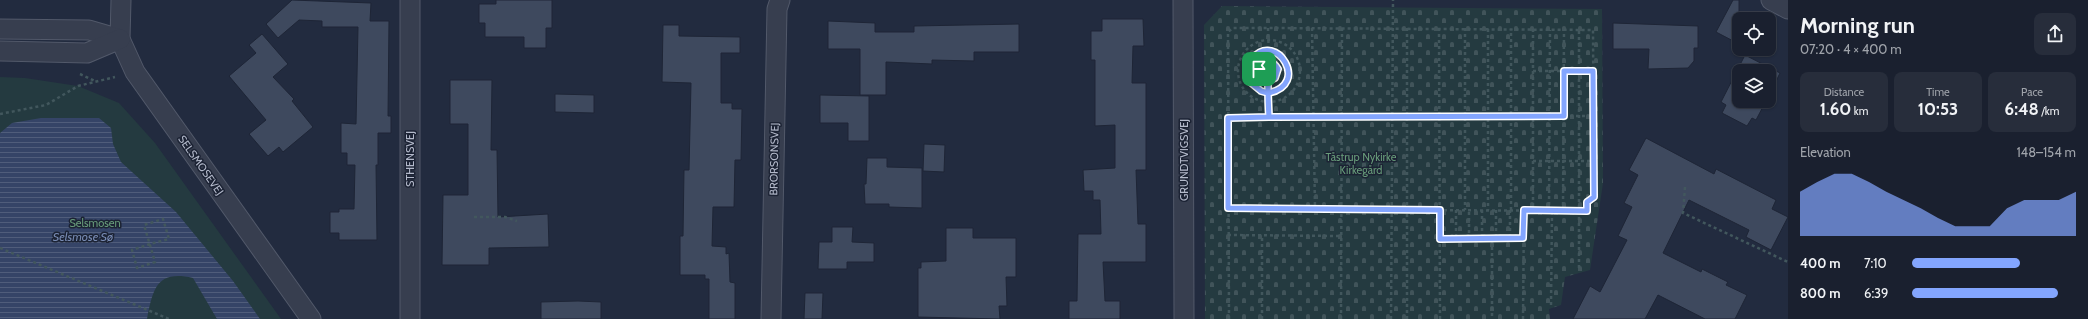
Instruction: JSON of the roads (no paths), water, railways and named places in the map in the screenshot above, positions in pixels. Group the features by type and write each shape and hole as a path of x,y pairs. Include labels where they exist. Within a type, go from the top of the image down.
{"street":[{"name":"SELSMOSEVEJ","path":"121,0 120,39 135,72 311,319"},
{"name":"STHENSVEJ","path":"410,0 410,319"},
{"name":"BRORSONSVEJ","path":"771,319 777,9 780,0"},
{"name":"GRUNDTVIGSVEJ","path":"1183,0 1184,319"},
{"path":"1771,0 1788,9"},
{"path":"0,29 89,30 120,39"},
{"path":"0,50 87,53 120,39"}],"water":[{"name":"Selsmose Sø","path":"41,118 99,118 111,128 113,144 121,162 176,212 233,281 260,319 217,319 193,278 181,276 164,279 159,284 152,298 147,319 0,319 0,133 12,123"}],"park label":[{"name":"Tåstrup Nykirke Kirkegård","path":"1361,163"},
{"name":"Selsmosen","path":"95,223"}]}
